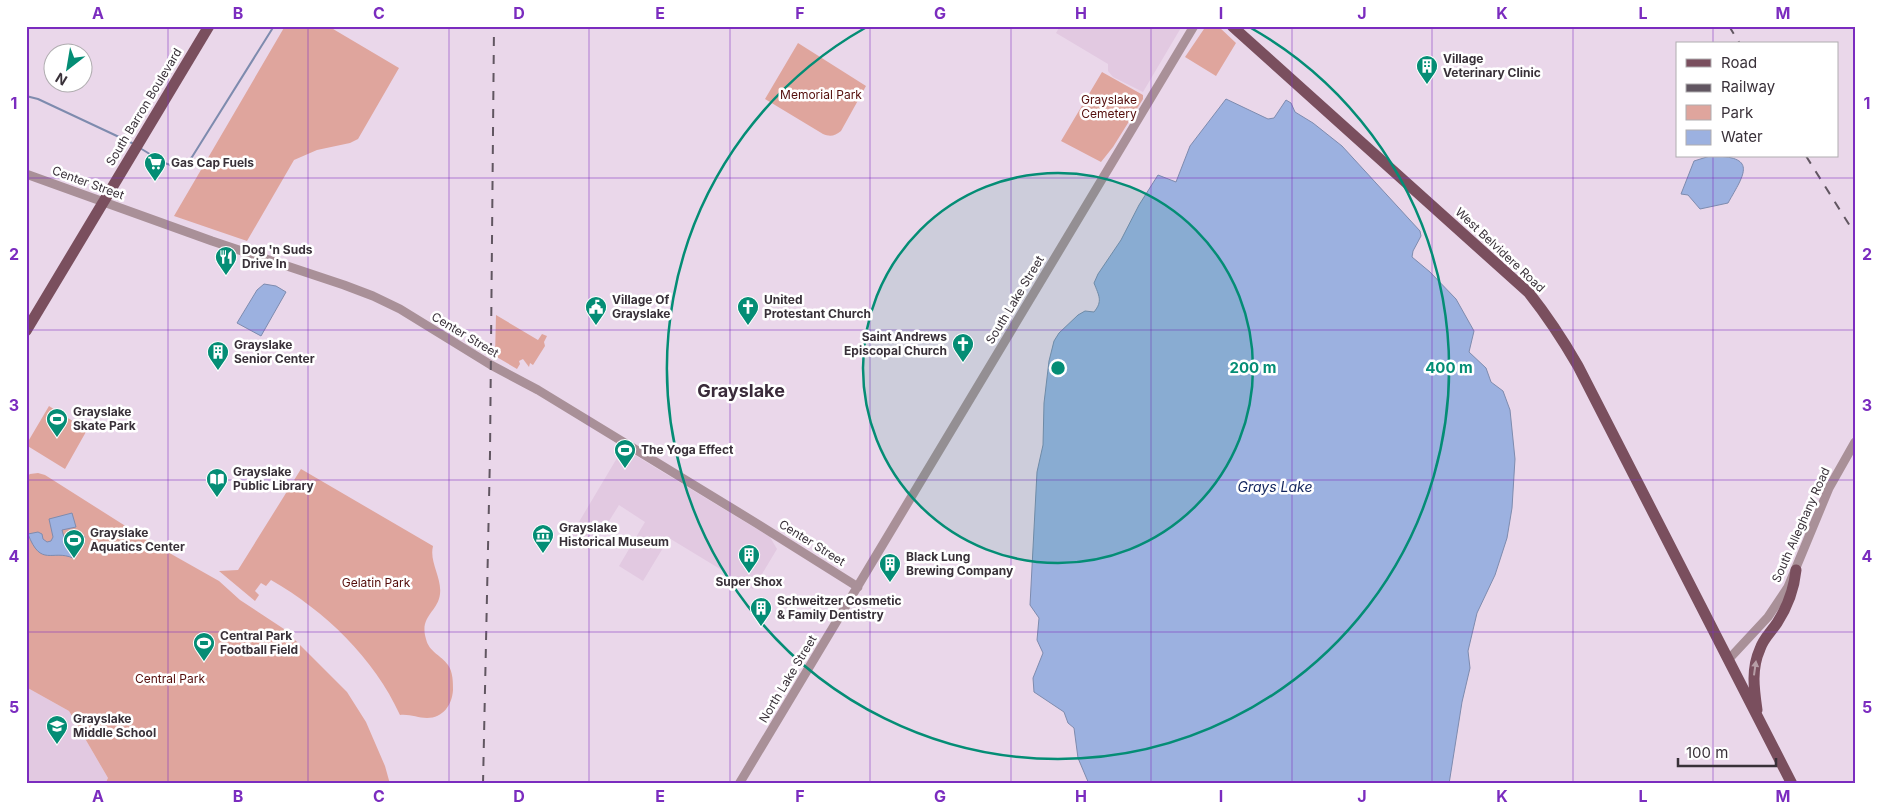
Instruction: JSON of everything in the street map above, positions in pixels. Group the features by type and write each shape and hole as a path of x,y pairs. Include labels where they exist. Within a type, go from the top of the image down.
{"main road":[{"name":"South Barron Boulevard","path":"26,331 209,26"},
{"name":"West Belvidere Road","path":"1232,26 1529,293 1548,316 1562,336 1578,366 1792,784"},
{"path":"1758,717 1753,679 1756,660 1760,647 1778,622 1789,602 1794,588 1796,570"}],"street":[{"name":"South Lake Street","path":"858,587 1194,26"},
{"name":"Center Street","path":"26,174 344,285 400,309 487,363 538,390 858,587"},
{"name":"South Alleghany Road","path":"1728,660 1768,617 1788,587 1830,488 1855,442"},
{"name":"North Lake Street","path":"739,784 858,587"}],"shaded area":[{"path":"1060,26 1182,26 1143,92 1113,77 1108,71 1108,64 1056,33"},
{"path":"623,448 770,537 777,549 753,589 669,538 643,581 619,566 645,522 619,505 591,550 570,537"},
{"name":"Grayslake Middle School","path":"26,687 69,711 108,778 105,784 26,784"}],"green space":[{"path":"285,26 328,26 399,68 358,139 350,143 317,150 294,160 247,241 174,216"},
{"path":"1206,26 1218,26 1236,43 1216,76 1185,57"},
{"name":"Memorial Park","path":"798,43 866,86 841,131 835,135 823,134 765,99"},
{"name":"Grayslake Cemetery","path":"1102,72 1143,95 1143,99 1113,147 1101,162 1061,141"},
{"path":"496,315 538,340 542,334 547,336 544,342 545,346 533,365 530,363 529,367 523,359 519,361 520,364 517,369 495,356"},
{"name":"Grayslake Skate Park","path":"49,406 87,430 65,469 26,445"},
{"name":"Gelatin Park","path":"301,469 433,546 432,552 440,594 439,600 425,625 426,639 432,650 450,668 453,684 451,701 446,710 438,716 427,718 400,715 389,694 362,655 329,621 291,592 271,580 266,586 261,583 255,591 259,595 255,601 219,571 238,570"},
{"name":"Central Park","path":"38,473 45,475 157,546 219,581 240,600 284,629 347,692 366,722 385,766 390,784 105,784 108,778 69,711 26,687 26,477 30,474"}],"water":[{"name":"Grays Lake","path":"1226,99 1268,119 1274,118 1286,100 1291,103 1295,112 1313,123 1342,146 1420,231 1421,236 1412,257 1430,272 1456,299 1474,331 1469,352 1486,368 1491,382 1503,391 1510,410 1515,459 1512,508 1507,538 1495,575 1477,613 1468,651 1470,668 1462,702 1449,784 1089,784 1078,758 1074,728 1068,723 1064,712 1034,692 1033,678 1043,653 1037,640 1039,618 1030,605 1037,472 1043,445 1044,403 1049,361 1054,341 1059,333 1078,315 1085,311 1094,312 1097,308 1099,298 1094,283 1121,240 1139,205 1158,175 1176,182 1190,146"},
{"path":"1704,158 1730,158 1741,163 1743,168 1742,175 1728,203 1700,209 1688,195 1681,194 1694,161"},
{"path":"264,284 276,286 286,292 261,336 237,323 257,290"},
{"path":"72,513 76,527 62,530 64,537 70,541 72,540 70,538 74,537 77,532 85,537 82,541 85,543 81,545 73,558 42,554 38,551 28,534 38,532 42,534 43,539 47,542 51,541 53,537 49,519"}],"waterway":[{"path":"140,148 166,164 173,166 186,163 192,157 274,26"},
{"path":"26,96 38,99 134,144"}],"railway":[{"path":"483,784 490,454 494,26"},
{"path":"1729,26 1739,42"},
{"path":"1807,158 1855,234"}],"place":[{"name":"Village Veterinary Clinic","path":"1427,85"},
{"name":"Gas Cap Fuels","path":"155,182"},
{"name":"Dog 'n Suds Drive In","path":"226,276"},
{"name":"Village Of Grayslake","path":"596,326"},
{"name":"United Protestant Church","path":"748,326"},
{"name":"Saint Andrews Episcopal Church","path":"963,363"},
{"name":"Grayslake Senior Center","path":"218,371"},
{"name":"Grayslake Skate Park","path":"57,438"},
{"name":"The Yoga Effect","path":"625,469"},
{"name":"Grayslake Public Library","path":"217,498"},
{"name":"Grayslake Historical Museum","path":"543,554"},
{"name":"Grayslake Aquatics Center","path":"74,559"},
{"name":"Super Shox","path":"749,574"},
{"name":"Black Lung Brewing Company","path":"890,583"},
{"name":"Schweitzer Cosmetic & Family Dentistry","path":"761,627"},
{"name":"Central Park Football Field","path":"204,662"},
{"name":"Grayslake Middle School","path":"57,745"}],"district":[{"name":"Grayslake","path":"741,391"}]}
